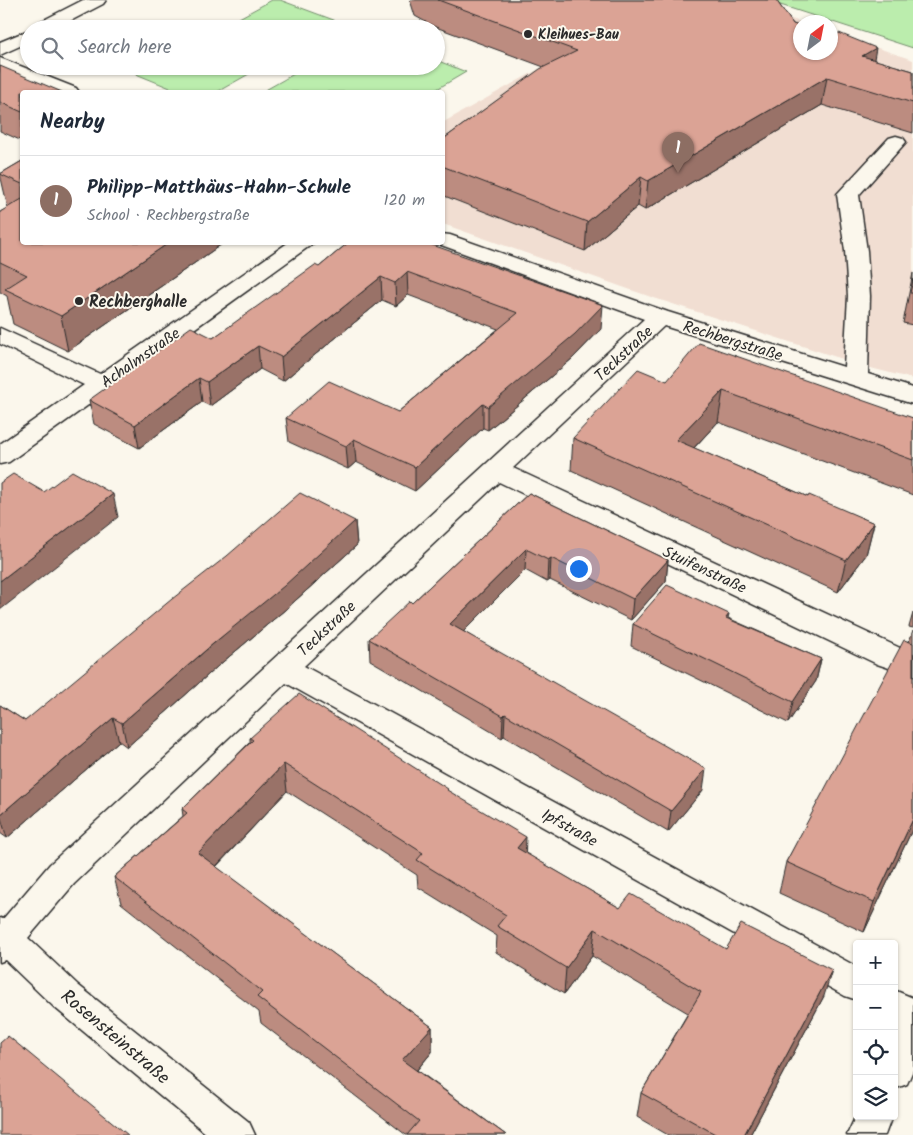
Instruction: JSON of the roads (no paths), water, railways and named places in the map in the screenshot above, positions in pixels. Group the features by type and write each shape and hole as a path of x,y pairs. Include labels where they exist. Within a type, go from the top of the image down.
{"street":[{"path":"58,20 97,0"},
{"path":"0,49 20,39"},
{"path":"0,64 20,72"},
{"path":"27,75 64,90"},
{"path":"856,378 859,296 848,194 896,142"},
{"name":"Rechbergstraße","path":"445,241 660,317 913,396"},
{"name":"Achalmstraße","path":"0,456 300,245"},
{"name":"Teckstraße","path":"2,940 62,874 497,471 660,317"},
{"path":"0,335 101,384"},
{"name":"Stuifenstraße","path":"497,471 887,656 913,665"},
{"name":"Ipfstraße","path":"283,668 853,983"},
{"name":"Rosensteinstraße","path":"2,940 66,996 236,1135"},
{"path":"898,1008 913,1016"},
{"path":"898,1063 913,1031"},
{"path":"866,1135 872,1120"}],"place":[{"name":"Kleihues-Bau","path":"528,34"},
{"name":"Philipp-Matthäus-Hahn-Schule","path":"678,173"},
{"name":"Rechberghalle","path":"79,301"}]}
